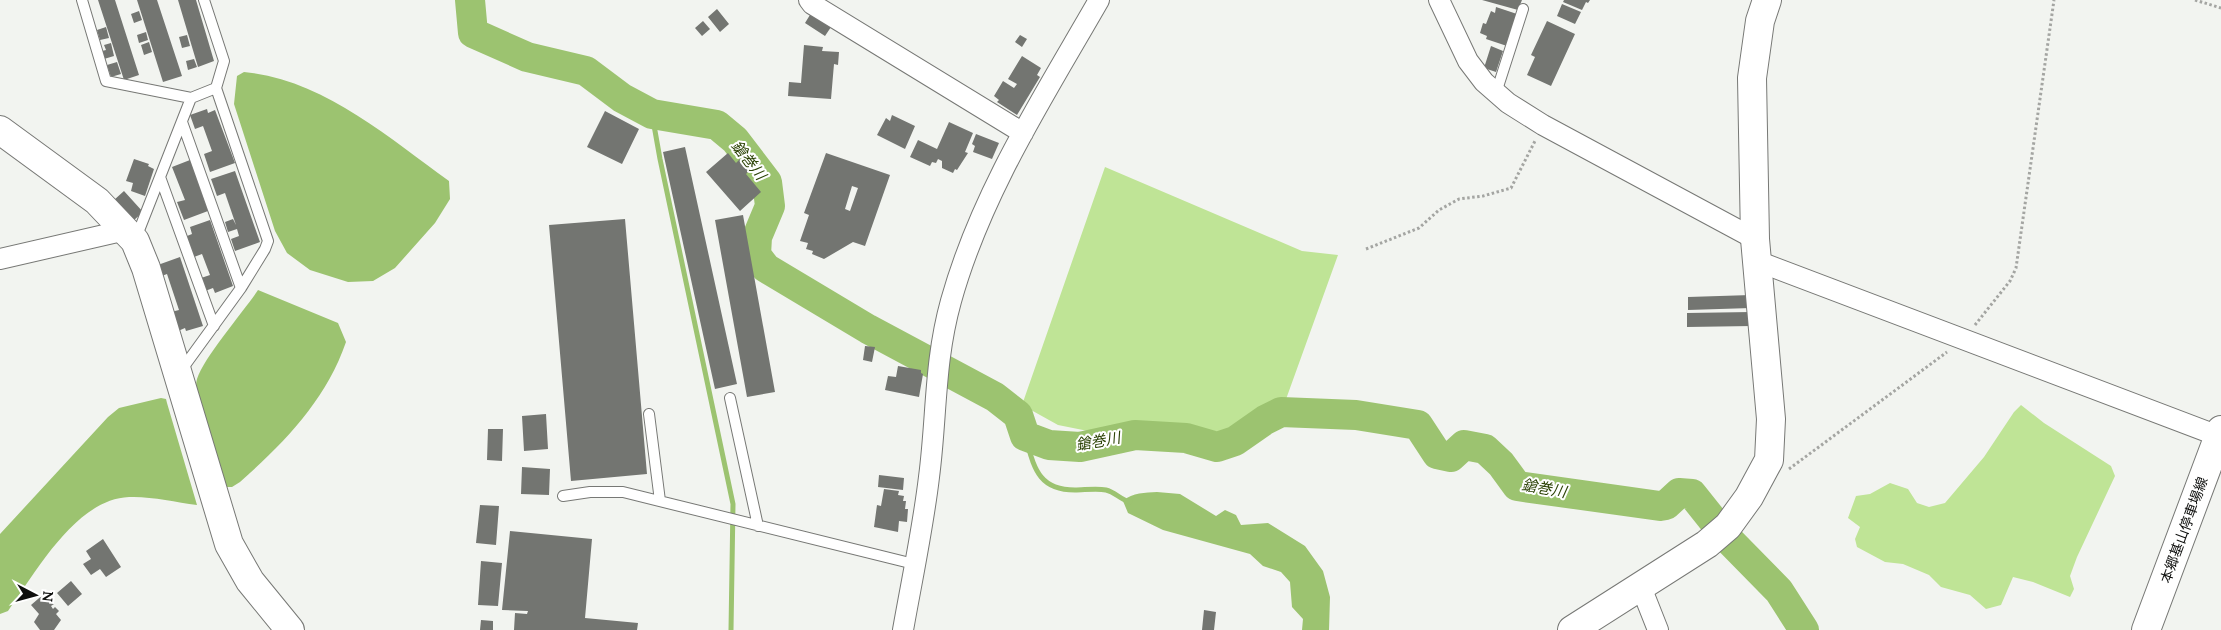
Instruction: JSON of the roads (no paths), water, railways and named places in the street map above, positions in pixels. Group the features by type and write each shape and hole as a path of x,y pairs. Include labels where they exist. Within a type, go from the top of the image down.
{"street":[{"path":"809,0 812,4 1023,133"},
{"path":"903,630 929,477 940,347 951,300 984,209 1023,133 1100,0"},
{"path":"1439,0 1468,61 1484,82 1508,103 1756,250 1964,339 2220,434"},
{"path":"1572,630 1707,544 1728,526 1749,497 1769,460 1770,419 1756,250 1752,78 1760,21 1767,0"},
{"path":"0,130 97,201 131,235 146,268 229,544 250,580 290,630"},
{"path":"0,259 131,235"},
{"name":"本郷基山停車場線","path":"2146,630 2220,434"},
{"path":"1641,587 1658,630"}],"lane":[{"path":"82,0 106,81 191,98 216,88"},
{"path":"179,373 241,288 268,241 216,88 224,61 204,0"},
{"path":"1496,93 1523,8"},
{"path":"131,235 160,178 191,98"},
{"path":"182,122 241,288"},
{"path":"160,178 214,326"},
{"path":"730,398 758,526"},
{"path":"649,414 660,502"},
{"path":"562,496 590,492 623,492 914,564"}],"waterway":[{"name":"鎗巻川","path":"470,0 473,33 527,57 586,71 622,98 652,114 717,125 735,140 767,182 770,206 757,237 756,255 766,268 868,329 995,397 1018,415 1025,436 1049,445 1080,447 1135,435 1186,438 1217,447 1235,441 1265,420 1281,412 1356,415 1418,425 1437,454 1451,457 1464,445 1485,449 1501,464 1517,486 1660,506 1666,505 1679,493 1692,494 1727,538 1779,591 1804,630"},
{"path":"652,114 733,504 731,630"},
{"path":"1025,436 1031,457 1039,474 1052,486 1075,490 1106,490 1130,502"}]}
